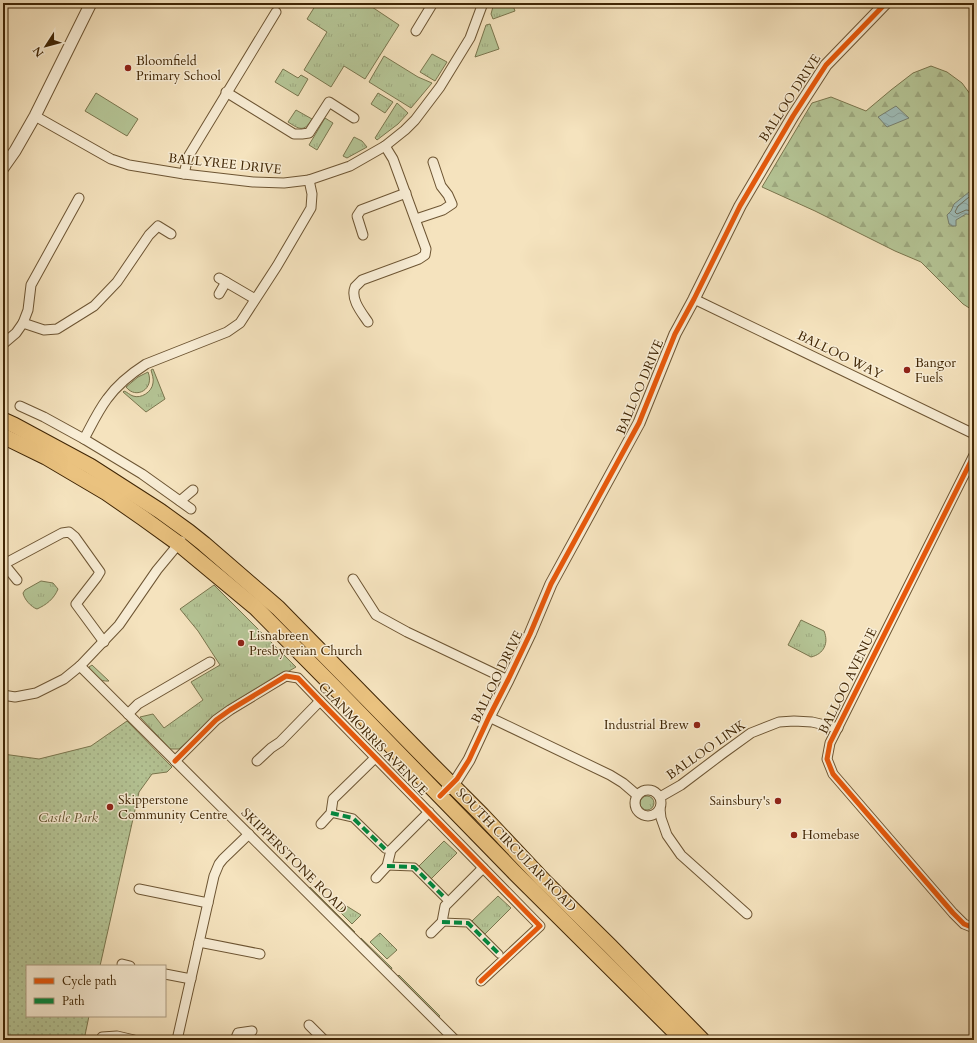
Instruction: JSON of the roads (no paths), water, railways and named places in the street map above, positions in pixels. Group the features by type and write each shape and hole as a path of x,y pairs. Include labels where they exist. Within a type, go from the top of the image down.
{"highway":[{"name":"SOUTH CIRCULAR ROAD","path":"3,420 90,466 160,511 189,532 278,608 446,791 516,874 683,1040"},
{"name":"SOUTH CIRCULAR ROAD","path":"3,436 46,457 107,493 179,544 256,608 333,686 446,791 482,815 544,881 702,1040"}],"street":[{"path":"3,168 15,151 35,116 91,3"},
{"path":"416,30 433,3"},
{"name":"BALLYREE DRIVE","path":"35,116 111,160 138,167 253,182 284,184 309,180 350,166 385,146 401,134 415,120 440,87 470,38 483,3"},
{"name":"BALLOO DRIVE","path":"446,791 457,779 469,760 530,634 551,584 639,423 675,334 740,206 793,116 826,65 886,3"},
{"path":"184,174 188,157 226,92 276,12"},
{"path":"226,92 294,134 309,133 329,102 354,118"},
{"path":"368,322 358,307 354,295 356,286 362,280 419,259 425,255 426,250 394,159 385,146"},
{"path":"416,219 444,210 452,204 448,195 441,186 433,162"},
{"path":"84,439 108,399 120,384 138,369 153,361 228,332 240,323 277,266 310,208 312,194 309,180"},
{"path":"363,235 357,216 361,210 406,193"},
{"path":"3,344 16,333 23,323 28,310 31,285 79,198"},
{"path":"23,323 44,330 57,329 94,306 117,282 149,235 158,226 171,234"},
{"path":"219,294 223,280 255,299"},
{"name":"BALLOO WAY","path":"694,299 974,434"},
{"path":"20,406 44,417 84,439 142,474 191,509"},
{"name":"BALLOO AVENUE","path":"974,455 830,743 827,759 833,774 953,913 964,924 974,928"},
{"path":"180,501 193,490"},
{"path":"17,580 4,563 62,533 69,532 76,537 100,572 76,604 104,642"},
{"path":"3,694 15,697 36,693 64,679 80,666 119,625 158,570 189,532"},
{"path":"353,579 376,616 508,680"},
{"path":"128,714 138,704 210,662"},
{"name":"SKIPPERSTONE ROAD","path":"80,666 455,1040"},
{"name":"CLANMORRIS AVENUE","path":"175,761 216,720 230,710 286,676 298,678 540,926 481,981"},
{"path":"257,761 280,742 320,701"},
{"path":"489,717 610,775 623,783 637,795"},
{"name":"BALLOO LINK","path":"660,797 682,785 750,733 780,722 794,721 812,722 838,728"},
{"path":"321,824 331,813 333,799 375,758"},
{"path":"660,810 649,816 640,813 635,806 637,795 642,791 650,789 658,793 662,801 660,810 661,818 667,835 681,855 747,914"},
{"path":"376,878 387,866 391,850 429,812"},
{"path":"331,813 353,818 385,849"},
{"path":"177,1040 214,876 223,859 249,834"},
{"path":"387,866 414,867 445,898"},
{"path":"431,933 442,922 445,906 483,868"},
{"path":"139,889 208,903"},
{"path":"442,922 468,923 499,954"},
{"path":"199,942 260,954"},
{"path":"166,974 191,979"},
{"path":"309,1025 324,1040"},
{"path":"236,1040 238,1033 252,1031"},
{"path":"102,1037 117,1036 134,1040"}],"water":[{"path":"896,106 909,118 887,127 878,117"},
{"path":"974,188 974,215 966,214 956,220 956,226 952,226 949,224 947,215 951,211 954,204"}],"place":[{"name":"Bloomfield Primary School","path":"128,68"},
{"name":"Bangor Fuels","path":"907,370"},
{"name":"Lisnabreen Presbyterian Church","path":"241,643"},
{"name":"Industrial Brew","path":"697,725"},
{"name":"Sainsbury's","path":"778,801"},
{"name":"Skipperstone Community Centre","path":"110,807"},
{"name":"Homebase","path":"794,835"}],"park label":[{"name":"Castle Park","path":"68,818"}]}
